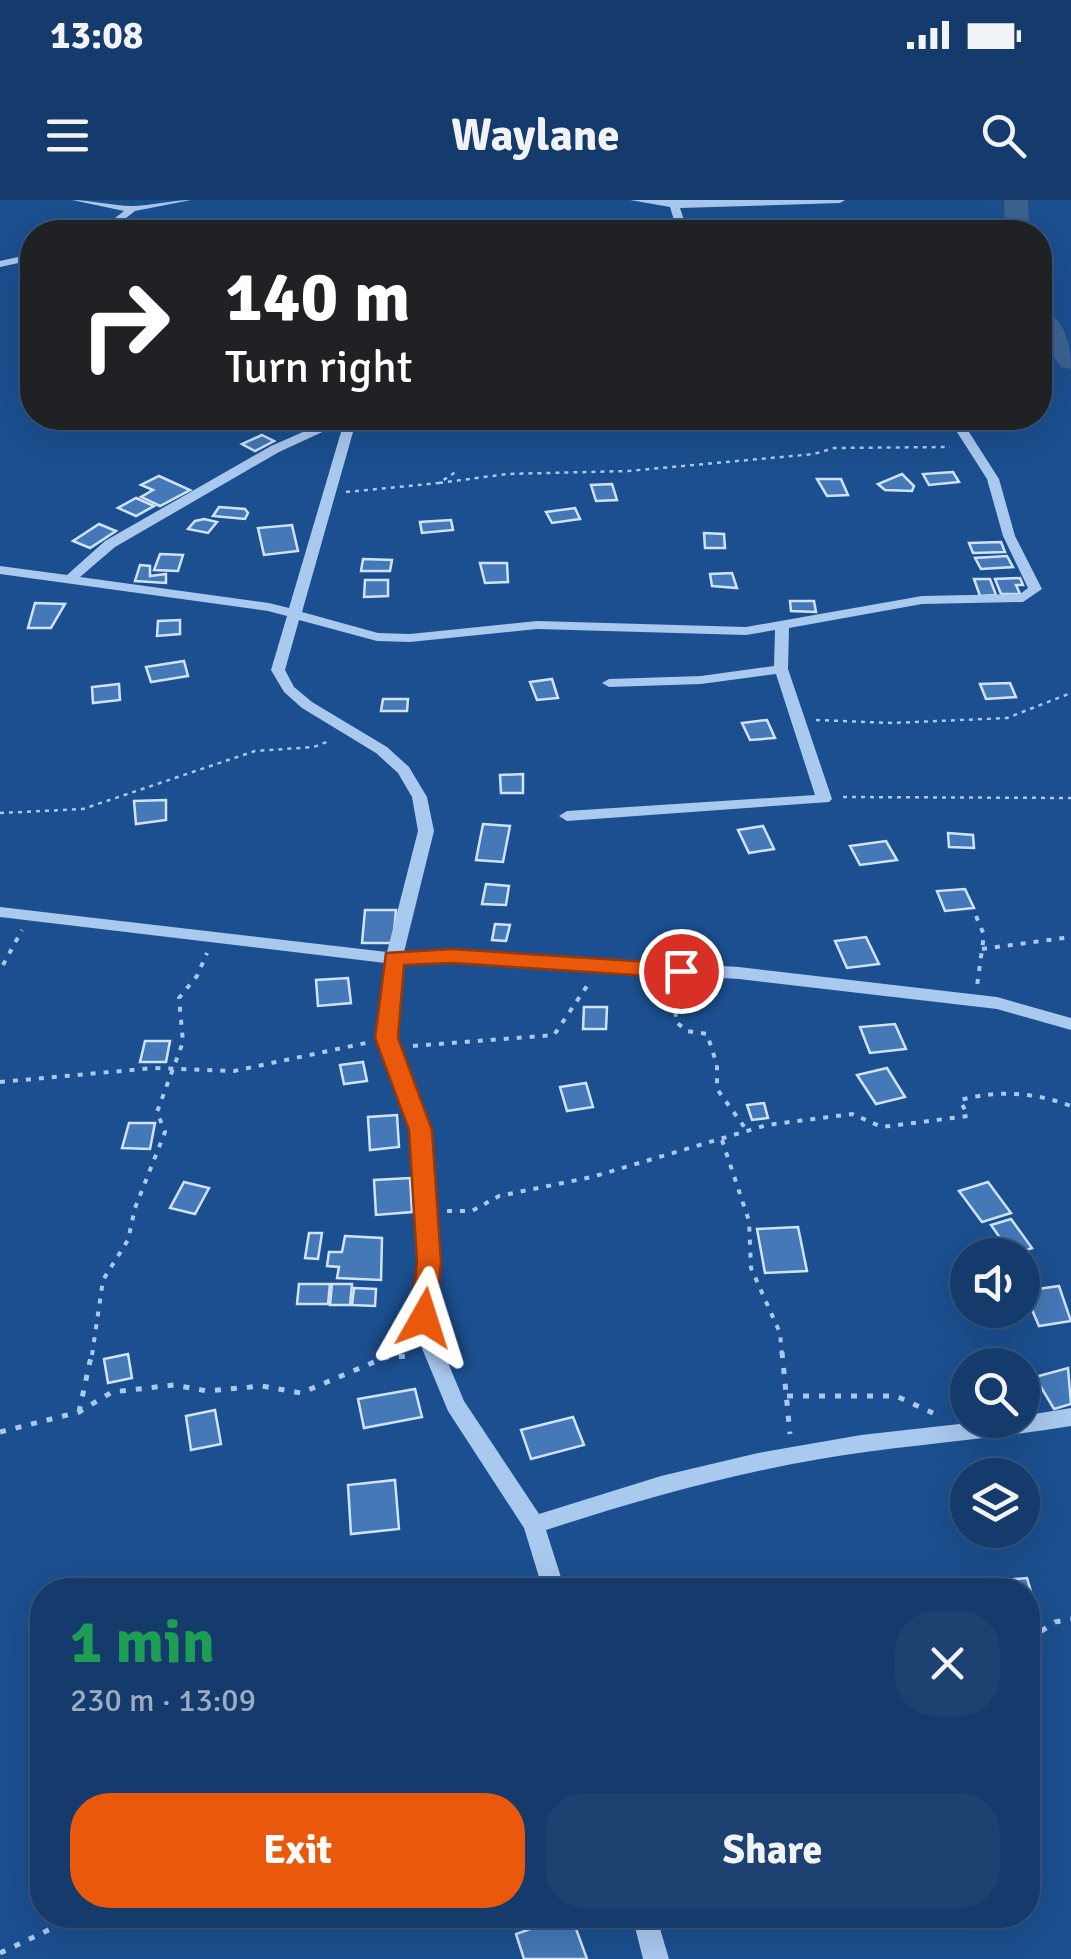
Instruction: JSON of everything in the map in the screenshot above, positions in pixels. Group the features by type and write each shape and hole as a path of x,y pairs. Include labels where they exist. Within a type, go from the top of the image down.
{"street":[{"path":"77,200 132,209 186,200"},
{"path":"636,200 840,200"},
{"path":"118,220 132,209"},
{"path":"69,580 110,544 266,454 320,430"},
{"path":"344,430 329,493 291,613 280,660 282,681 292,696 357,730 417,788 425,809 426,830 394,958 386,1038 421,1130 429,1262 424,1318 432,1355 456,1405 534,1525 550,1578"},
{"path":"0,570 291,613 377,637 410,638 537,625 679,631 782,628 891,604 1010,600 1032,594 1035,590 1010,536 998,492 962,430"},
{"path":"567,816 824,798 781,669 782,628"},
{"path":"609,684 701,680 781,669"},
{"path":"0,912 394,958 452,956 681,971 976,1000 1071,1024"},
{"path":"534,1525 710,1470 792,1454 957,1436 1071,1417"},
{"path":"648,1928 656,1959"}],"path":[{"path":"329,493 507,474 670,467 834,448 975,448"},
{"path":"439,483 457,471"},
{"path":"798,725 824,718 892,723 1006,718 1071,692"},
{"path":"0,813 83,808 256,750 314,747 357,730"},
{"path":"824,798 878,794 950,800 1071,798"},
{"path":"976,916 984,936 976,1000"},
{"path":"3,965 28,918"},
{"path":"982,949 1071,937"},
{"path":"79,1412 98,1326 96,1310 103,1280 128,1240 135,1208 166,1132 156,1112 176,1073 187,1030 179,998 197,976 212,939"},
{"path":"0,1082 154,1068 176,1073 287,1064 386,1038 406,1046 554,1035 590,988 586,966"},
{"path":"681,971 675,1021 687,1031 706,1034 717,1065 717,1089 748,1132"},
{"path":"427,1212 472,1211 499,1196 538,1185 592,1177 813,1116 852,1114 882,1126 968,1116 960,1100 994,1090 1048,1097 1071,1106"},
{"path":"722,1140 749,1221 751,1268 780,1333 792,1454"},
{"path":"0,1432 79,1412 112,1392 174,1385 207,1391 262,1386 300,1393 386,1357 432,1355"},
{"path":"786,1396 896,1396 936,1414"},
{"path":"1040,1632 1055,1622 1071,1620"},
{"path":"0,1953 53,1928"}],"building":[{"path":"262,435 274,441 255,451 242,444"},
{"path":"953,472 959,482 929,485 923,474"},
{"path":"902,474 914,486 912,491 885,490 878,484"},
{"path":"159,476 190,490 160,506 141,497 153,490 141,485"},
{"path":"817,479 841,479 848,495 827,496"},
{"path":"612,484 617,500 596,501 591,485"},
{"path":"136,498 154,506 136,516 118,508"},
{"path":"219,507 245,509 248,513 245,519 213,516"},
{"path":"575,508 580,519 552,523 546,512"},
{"path":"451,520 453,530 422,533 420,522"},
{"path":"195,521 217,522 208,533 188,529"},
{"path":"99,524 116,531 90,548 73,541"},
{"path":"292,525 298,551 264,555 258,528"},
{"path":"704,533 724,534 725,548 705,548"},
{"path":"1001,542 1005,552 973,553 969,543"},
{"path":"160,554 183,555 178,571 154,570"},
{"path":"1007,556 1013,567 981,569 975,558"},
{"path":"363,559 392,560 390,571 361,571"},
{"path":"480,563 507,563 508,582 485,583"},
{"path":"140,565 150,566 150,576 166,574 166,583 135,581"},
{"path":"732,573 737,588 712,586 710,574"},
{"path":"1020,578 1023,585 1016,585 1020,594 1001,594 995,579"},
{"path":"974,579 990,579 996,595 980,596"},
{"path":"365,580 388,580 388,596 364,597"},
{"path":"790,601 814,601 816,612 791,611"},
{"path":"35,603 65,604 51,628 28,628"},
{"path":"180,620 180,634 157,636 158,621"},
{"path":"184,661 188,676 151,682 146,667"},
{"path":"552,679 558,698 537,700 530,682"},
{"path":"1010,683 1016,697 986,699 980,684"},
{"path":"119,684 120,700 93,703 92,687"},
{"path":"383,699 408,699 407,711 381,711"},
{"path":"767,720 775,738 750,740 742,723"},
{"path":"523,774 523,793 501,793 500,775"},
{"path":"166,800 166,820 136,824 134,801"},
{"path":"483,824 510,826 503,862 476,860"},
{"path":"763,826 774,849 749,853 738,830"},
{"path":"948,833 973,835 974,848 949,847"},
{"path":"886,841 897,860 860,865 850,846"},
{"path":"486,884 509,886 506,905 482,904"},
{"path":"965,889 974,908 945,911 937,891"},
{"path":"365,910 396,910 393,943 362,943"},
{"path":"495,924 510,925 506,941 492,940"},
{"path":"866,937 879,964 847,968 835,941"},
{"path":"348,978 351,1003 318,1006 316,980"},
{"path":"584,1007 607,1007 606,1029 583,1029"},
{"path":"895,1024 906,1049 870,1053 860,1027"},
{"path":"145,1041 170,1041 166,1062 140,1062"},
{"path":"363,1062 367,1081 344,1084 340,1065"},
{"path":"887,1068 905,1097 876,1104 857,1075"},
{"path":"586,1083 593,1107 567,1111 560,1087"},
{"path":"764,1103 768,1118 752,1120 747,1105"},
{"path":"397,1115 399,1147 370,1150 368,1117"},
{"path":"129,1123 155,1123 150,1149 122,1148"},
{"path":"410,1178 412,1212 376,1215 374,1180"},
{"path":"184,1182 209,1188 195,1214 170,1208"},
{"path":"988,1182 1011,1213 982,1222 959,1191"},
{"path":"1011,1219 1025,1238 1000,1238 991,1225"},
{"path":"798,1227 807,1271 765,1273 757,1229"},
{"path":"309,1233 322,1233 318,1259 305,1258"},
{"path":"345,1236 382,1238 381,1280 337,1278 339,1267 327,1266 329,1252 342,1252"},
{"path":"299,1284 330,1284 328,1304 297,1304"},
{"path":"332,1284 352,1284 350,1305 330,1305"},
{"path":"1059,1286 1071,1321 1040,1326 1040,1289"},
{"path":"354,1288 376,1289 375,1306 352,1305"},
{"path":"128,1354 132,1378 108,1383 104,1359"},
{"path":"1068,1368 1071,1404 1054,1409 1040,1385 1040,1376"},
{"path":"415,1389 422,1417 364,1428 358,1399"},
{"path":"215,1410 221,1444 191,1450 186,1416"},
{"path":"573,1417 584,1445 531,1459 521,1430"},
{"path":"395,1480 399,1529 351,1534 348,1485"},
{"path":"533,1928 576,1928 587,1959 524,1959 516,1934"}],"waterway":[{"path":"1016,200 1017,220"},
{"path":"1052,335 1071,361"}],"route":[{"path":"424,1318 429,1262 421,1130 386,1038 394,958 452,956 681,971"}]}
